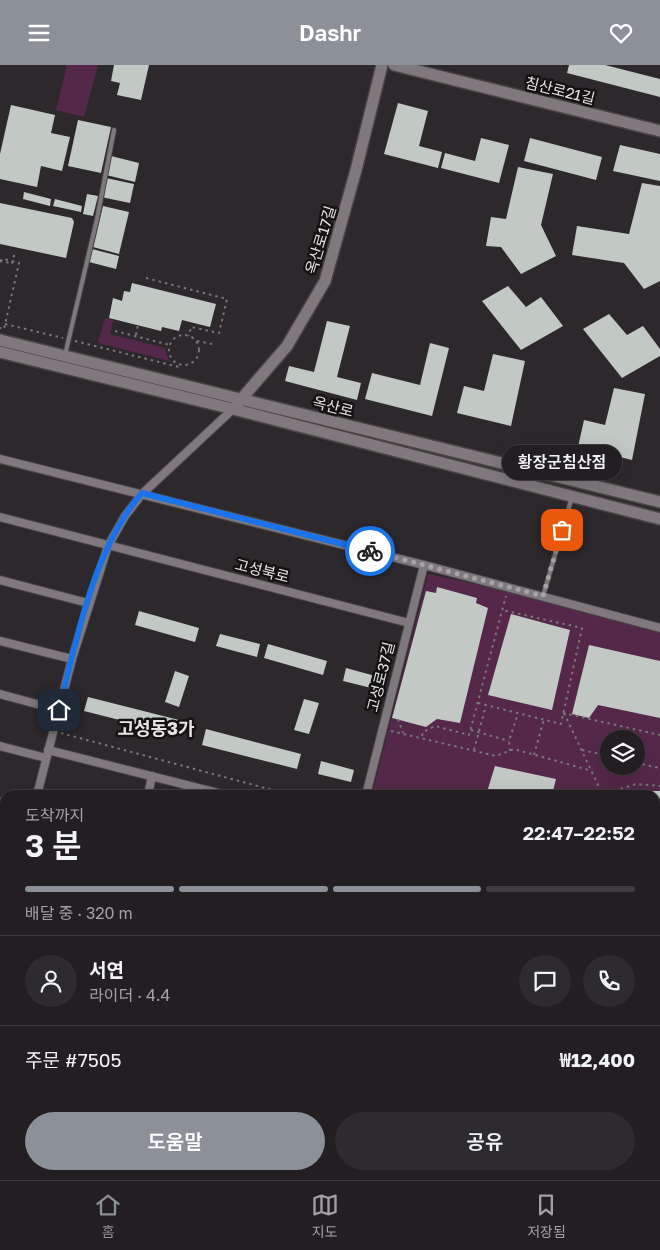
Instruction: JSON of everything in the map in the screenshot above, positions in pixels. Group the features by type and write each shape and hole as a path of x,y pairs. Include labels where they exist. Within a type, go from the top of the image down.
{"main road":[{"name":"옥산로17길","path":"236,405 287,346 325,281 356,170 382,65"},
{"name":"침산로21길","path":"394,65 660,131"},
{"name":"옥산로","path":"0,340 660,519"},
{"name":"옥산로","path":"0,353 660,502"}],"street":[{"path":"38,790 88,603 108,546 125,516 142,493 236,405"},
{"path":"0,459 424,565 660,628"},
{"name":"고성북로","path":"0,517 409,623"},
{"name":"고성로37길","path":"367,790 424,565"},
{"path":"0,580 88,603"},
{"path":"0,641 72,659"},
{"path":"0,694 59,710"},
{"path":"0,746 152,776 207,790"},
{"path":"149,790 152,776"}],"lane":[{"path":"64,357 97,219 114,130"},
{"path":"543,596 572,496"}],"path":[{"path":"13,261 15,251"},
{"path":"0,328 4,329 19,263 1,261"},
{"path":"146,278 228,299 219,333 191,327 189,336"},
{"path":"5,324 95,344 179,367"},
{"path":"135,336 138,325"},
{"path":"115,331 170,345"},
{"path":"196,341 199,348 197,357 185,365 172,359 170,345 176,337 189,336 196,341 212,344"},
{"path":"422,736 423,732 436,726 469,735 508,587"},
{"path":"478,703 561,723 582,628 502,610"},
{"path":"474,750 486,705"},
{"path":"510,751 509,741 518,713"},
{"path":"563,713 660,735"},
{"path":"563,713 592,771 598,785 597,790"},
{"path":"398,719 403,733"},
{"path":"534,755 544,719"},
{"path":"382,729 422,736 496,756 514,749 592,771"},
{"path":"470,730 509,741"},
{"path":"53,731 272,790"},
{"path":"582,750 600,754"},
{"path":"645,765 660,769"},
{"path":"617,790 636,784 660,786"}],"shaded area":[{"path":"67,65 98,65 84,117 56,110"},
{"path":"105,318 113,320 110,334 165,348 169,361 98,343"},
{"path":"428,574 514,592 660,630 660,790 373,790"}],"building":[{"path":"114,65 149,65 141,100 117,95 120,83 111,81"},
{"path":"569,65 605,65 660,79 660,97 567,73"},
{"path":"398,103 428,111 419,146 442,152 438,168 384,154"},
{"path":"11,105 55,115 51,133 70,137 62,171 41,166 37,187 0,179 0,154"},
{"path":"78,120 111,127 101,173 68,166"},
{"path":"481,138 509,145 499,183 441,168 445,153 475,161"},
{"path":"530,138 602,157 596,180 524,161"},
{"path":"620,145 660,154 660,181 613,171"},
{"path":"111,156 139,163 135,182 106,175"},
{"path":"518,167 553,174 541,225 556,256 521,274 501,247 486,246 491,217 506,219"},
{"path":"106,178 134,184 130,203 101,197"},
{"path":"642,183 660,186 660,281 644,289 624,263 572,255 577,226 629,234"},
{"path":"24,192 51,199 50,206 23,199"},
{"path":"87,194 98,196 93,216 83,214"},
{"path":"55,199 82,206 81,212 53,206"},
{"path":"0,203 72,218 74,222 66,258 0,244"},
{"path":"103,206 129,212 119,254 93,247"},
{"path":"92,249 119,256 116,269 89,262"},
{"path":"132,283 216,304 210,327 182,320 179,331 162,327 161,331 109,318 113,298 122,301 124,291 130,292"},
{"path":"508,286 526,307 541,297 563,326 521,350 482,301"},
{"path":"609,314 627,335 643,326 660,349 660,356 622,378 583,329"},
{"path":"327,321 350,326 337,377 361,383 357,400 285,381 289,366 314,372"},
{"path":"430,343 449,348 432,416 365,399 372,373 420,385"},
{"path":"493,354 525,361 511,426 457,413 464,386 484,391"},
{"path":"614,388 645,394 632,460 578,447 584,420 605,425"},
{"path":"437,587 477,598 476,603 488,608 460,723 437,719 426,727 392,718 426,591 436,593"},
{"path":"139,611 199,628 195,642 135,625"},
{"path":"511,614 570,630 552,710 488,695"},
{"path":"220,634 260,644 257,657 216,646"},
{"path":"268,644 327,661 323,675 264,658"},
{"path":"589,645 660,661 660,718 598,705 589,718 572,714"},
{"path":"346,668 379,677 375,689 343,681"},
{"path":"175,671 189,676 179,707 165,702"},
{"path":"88,697 179,720 175,734 84,711"},
{"path":"304,699 319,703 309,734 294,730"},
{"path":"206,729 301,754 297,769 202,745"},
{"path":"321,761 354,770 351,782 318,774"},
{"path":"495,766 556,779 553,790 488,790"}],"way so far":[{"path":"370,551 543,596 562,530"}],"place":[{"name":"황장군침산점","path":"562,530"}],"district":[{"name":"고성동3가","path":"156,729"}],"route":[{"path":"59,710 88,603 108,546 125,516 142,493 370,551"}]}
